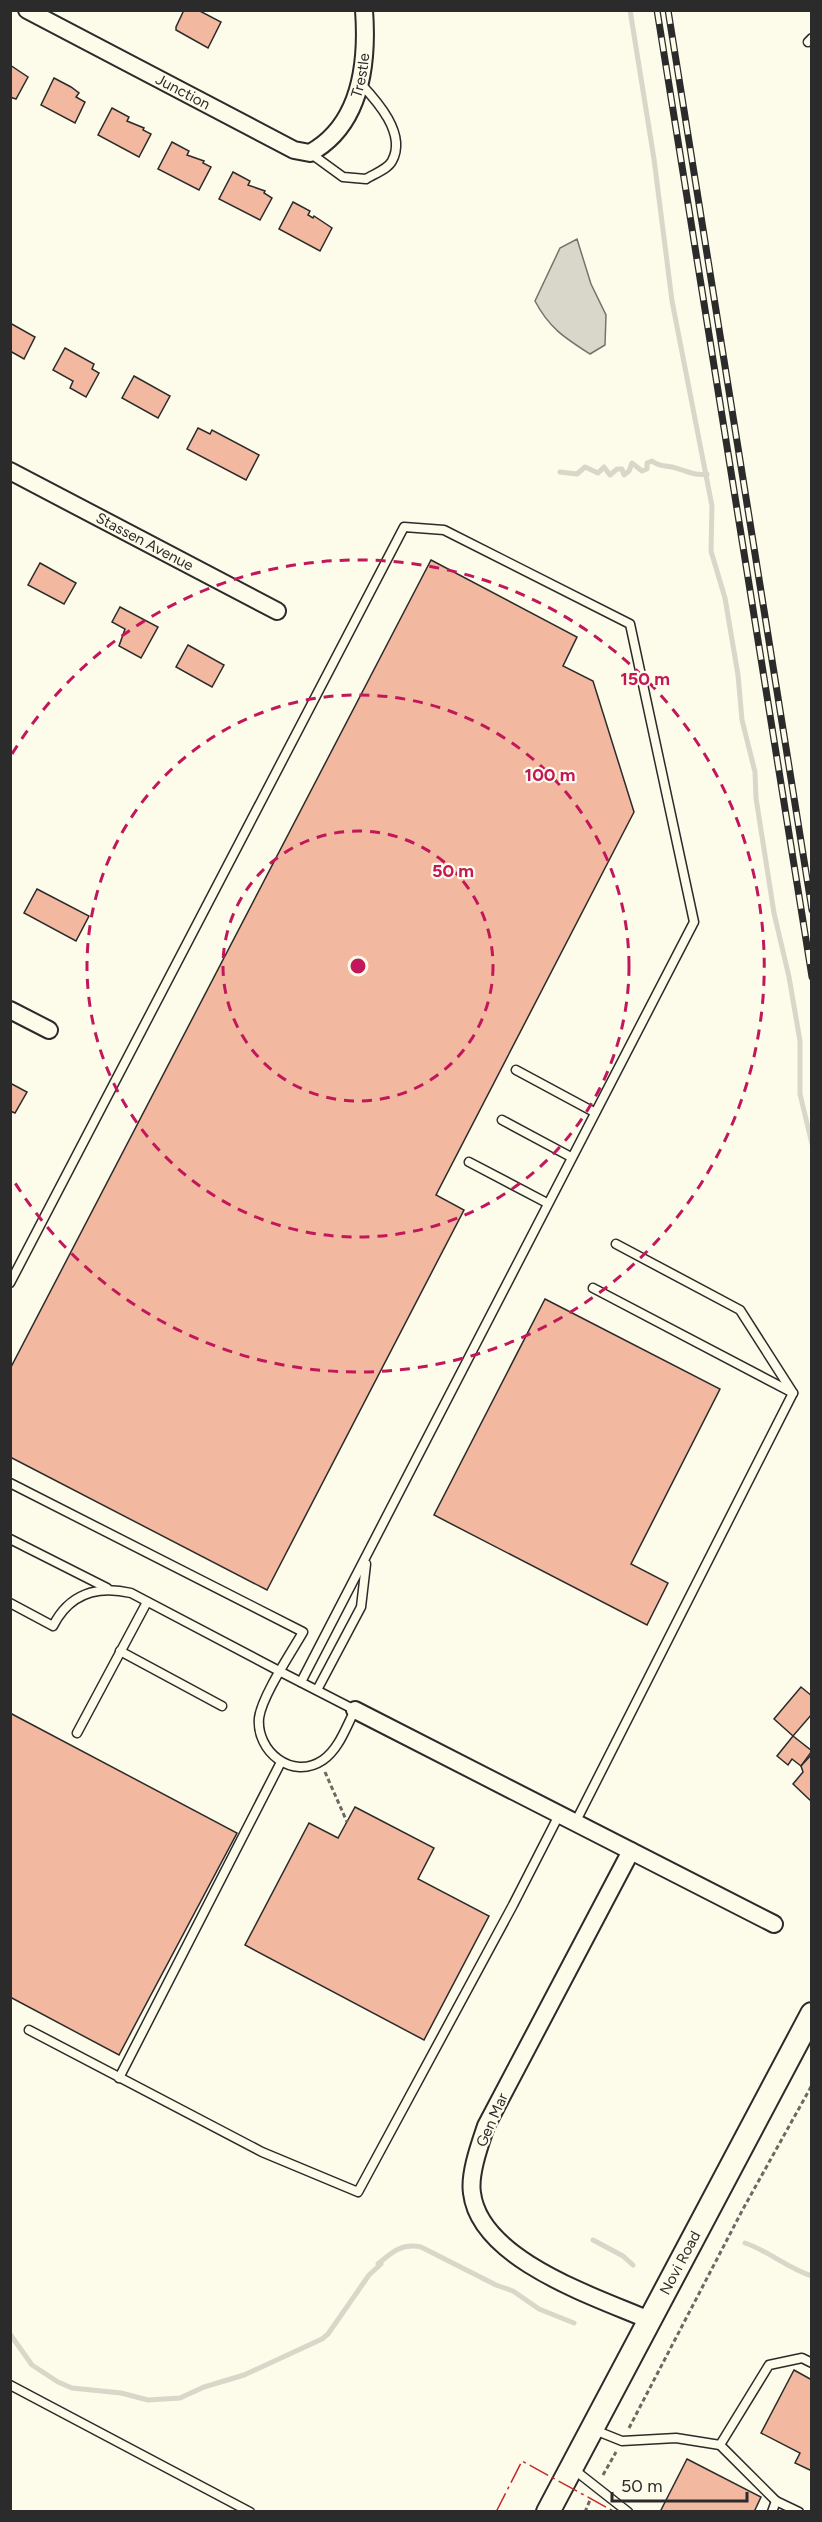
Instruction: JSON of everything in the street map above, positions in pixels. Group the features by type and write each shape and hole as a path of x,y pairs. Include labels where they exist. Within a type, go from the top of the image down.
{"main road":[{"name":"Novi Road","path":"548,2511 812,2014"}],"street":[{"name":"Junction","path":"27,10 294,150 310,153"},
{"name":"Trestle","path":"310,153 325,145 336,133 353,106 367,46 364,10"},
{"name":"Stassen Avenue","path":"10,471 277,611"},
{"path":"10,1010 49,1030"},
{"path":"355,1710 774,1924"},
{"name":"Gen Mar","path":"631,1851 486,2126 477,2154 472,2193 482,2220 506,2250 537,2270 649,2320"}],"lane":[{"path":"310,153 343,177 366,179 392,162 397,148 389,118 360,83"},
{"path":"10,1283 404,527 444,530 630,624 694,922 301,1682"},
{"path":"516,1070 594,1112"},
{"path":"502,1120 571,1157"},
{"path":"469,1162 547,1203"},
{"path":"616,1244 740,1310 793,1393"},
{"path":"593,1288 793,1393"},
{"path":"575,1823 793,1393"},
{"path":"10,1483 303,1632 280,1672 260,1715 259,1729 262,1742 281,1762 294,1766 308,1766 321,1762 332,1753 355,1710 280,1672 131,1593 99,1589 79,1596 63,1609 53,1626 10,1604"},
{"path":"10,1539 110,1590"},
{"path":"317,1690 361,1607 366,1558"},
{"path":"77,1732 147,1602"},
{"path":"120,1651 222,1706"},
{"path":"119,2078 281,1762"},
{"path":"29,2030 262,2152 358,2192 559,1815"},
{"path":"720,2445 769,2365 802,2358 812,2363"},
{"path":"10,2385 250,2511"},
{"path":"592,2429 622,2441 676,2438 720,2445 777,2501 799,2511"},
{"path":"572,2468 628,2511"},
{"path":"772,2511 777,2501"}],"path":[{"path":"321,1762 347,1822"},
{"path":"585,2511 743,2209 812,2085"}],"shaded area":[{"path":"577,239 591,284 606,315 605,345 590,354 558,332 535,301 560,248"}],"building":[{"path":"184,10 198,10 221,22 208,48 176,30"},
{"path":"10,65 28,77 16,99 10,97"},
{"path":"54,78 79,93 76,97 85,102 75,123 41,105"},
{"path":"112,108 129,117 127,121 144,128 143,130 151,134 139,157 98,135"},
{"path":"172,142 189,151 187,155 204,161 203,163 211,167 199,190 158,169"},
{"path":"233,172 250,181 248,185 265,191 264,193 272,198 260,220 219,199"},
{"path":"293,202 310,211 308,215 313,218 314,216 332,228 320,251 279,229"},
{"path":"10,323 35,337 24,359 10,351"},
{"path":"65,348 94,364 92,369 99,373 86,397 70,388 73,381 53,370"},
{"path":"134,376 170,396 158,418 122,398"},
{"path":"198,428 210,434 212,430 259,455 246,480 187,449"},
{"path":"431,560 577,637 563,666 593,681 634,812 436,1195 464,1210 267,1590 10,1457 10,1369"},
{"path":"40,563 76,583 64,604 28,585"},
{"path":"120,607 158,627 141,658 119,646 125,629 112,622"},
{"path":"188,645 224,665 212,687 176,667"},
{"path":"37,889 89,916 76,941 24,913"},
{"path":"10,1083 27,1092 15,1113 10,1111"},
{"path":"545,1299 720,1389 631,1564 668,1583 647,1625 434,1515"},
{"path":"801,1687 812,1696 812,1714 793,1736 774,1719"},
{"path":"10,1713 237,1833 119,2055 10,1997"},
{"path":"793,1736 812,1751 801,1766 792,1759 788,1765 777,1756"},
{"path":"812,1754 812,1802 793,1784 803,1772 801,1766"},
{"path":"355,1807 434,1848 418,1879 489,1916 424,2040 245,1945 309,1823 338,1838"},
{"path":"794,2370 812,2380 812,2471 795,2463 800,2453 761,2433"},
{"path":"687,2459 761,2497 754,2512 660,2512"}],"waterway":[{"path":"630,10 654,159 672,301 712,506 711,551 725,598 738,675 742,720 755,772 756,798 774,913 789,977 800,1041 800,1094 812,1144"},
{"path":"560,472 577,474 585,467 598,473 604,467 610,475 617,469 622,469 624,475 629,471 632,463 642,471 647,469 647,463 652,461 659,465 707,474"},
{"path":"593,2240 623,2256 633,2265"},
{"path":"745,2243 812,2276"},
{"path":"10,2334 32,2365 72,2388 121,2393 148,2400 180,2398 204,2387 244,2375 322,2339 328,2334 369,2275 381,2264 378,2264 408,2246 421,2247 496,2285 513,2291 539,2309 574,2323"}],"railway":[{"path":"657,10 812,977"},
{"path":"668,10 812,910"}],"power":[{"path":"496,2512 522,2461 615,2512"}]}
